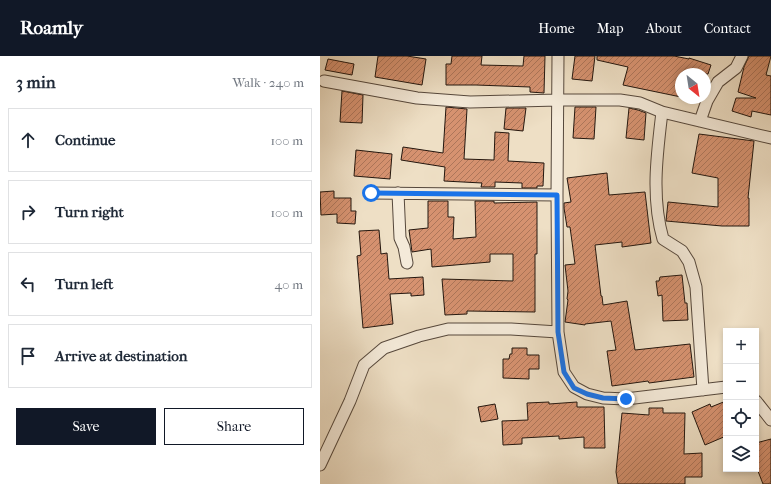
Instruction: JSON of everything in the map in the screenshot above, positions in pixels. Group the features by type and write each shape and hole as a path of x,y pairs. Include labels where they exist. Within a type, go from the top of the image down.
{"street":[{"path":"558,56 558,332 564,372 574,388 587,394 603,398 626,399 723,387"},
{"path":"700,121 707,101 718,82 736,68 742,56"},
{"path":"324,81 417,98 470,102 620,100 640,103 662,112 771,138"},
{"path":"662,112 656,160 658,222 663,239 682,251 689,262 696,287 703,390"},
{"path":"371,193 557,195"},
{"path":"398,194 400,238 404,247 407,263"},
{"path":"320,465 350,401 364,365 384,348 419,336 448,330 511,329 558,332"},
{"path":"759,405 771,420"}],"building":[{"path":"378,56 407,56 426,59 422,85 375,77"},
{"path":"452,56 482,56 481,65 523,66 524,56 545,56 544,93 530,92 530,87 446,85 446,64 451,64"},
{"path":"575,56 595,56 592,81 572,79"},
{"path":"597,56 674,56 689,58 711,65 710,68 675,68 675,96 623,85 628,67 597,60"},
{"path":"749,56 771,56 766,75 771,76 771,115 752,111 751,117 732,111 736,98 756,98 738,92 744,67"},
{"path":"328,59 354,64 352,75 325,70"},
{"path":"342,91 363,95 362,123 340,122"},
{"path":"446,107 467,109 464,159 494,160 495,132 509,133 508,161 544,163 543,186 537,186 537,188 522,188 522,183 495,182 495,187 481,187 482,183 444,181 445,167 401,160 403,147 443,153"},
{"path":"575,107 596,107 594,139 573,138"},
{"path":"506,108 526,108 523,131 504,129"},
{"path":"629,108 646,113 644,140 626,138"},
{"path":"699,134 754,141 748,198 749,226 722,226 666,221 668,202 718,207 718,178 692,173"},
{"path":"356,150 392,154 390,179 354,176"},
{"path":"607,173 609,195 645,192 651,243 622,247 622,242 595,245 603,305 627,301 635,350 690,344 694,377 612,386 607,351 616,350 611,321 585,325 565,322 568,291 565,265 575,264 570,227 567,227 564,208 564,203 571,202 567,178"},
{"path":"334,191 334,198 351,198 351,211 356,211 355,224 337,223 337,214 321,215 320,192"},
{"path":"428,201 448,201 448,217 454,217 453,239 476,237 475,201 494,201 494,203 537,202 535,312 467,311 467,314 445,315 442,279 513,281 513,254 490,254 490,262 432,267 431,249 412,252 409,230 428,228"},
{"path":"379,230 381,254 387,253 389,279 423,277 424,295 411,296 411,293 390,294 393,324 363,328 357,256 361,255 359,231"},
{"path":"682,275 685,303 687,303 688,320 663,321 662,295 658,296 656,281 659,281 660,277"},
{"path":"512,348 527,348 527,355 539,355 539,369 529,369 529,379 503,378 503,359 509,359 510,354 512,354"},
{"path":"549,402 549,404 577,402 577,407 604,407 605,448 584,448 584,437 559,439 559,436 522,438 522,444 503,445 502,421 528,420 527,403"},
{"path":"723,402 723,437 705,445 692,412 710,404 711,407"},
{"path":"495,404 498,419 481,422 478,407"},
{"path":"649,408 663,408 663,413 685,413 684,454 702,453 702,477 685,477 685,484 618,484 616,472 622,413 649,415"},
{"path":"771,439 771,484 763,484 758,472 759,442"}],"route":[{"path":"371,193 557,195 558,332 564,372 574,388 587,394 603,398 626,399"}]}
